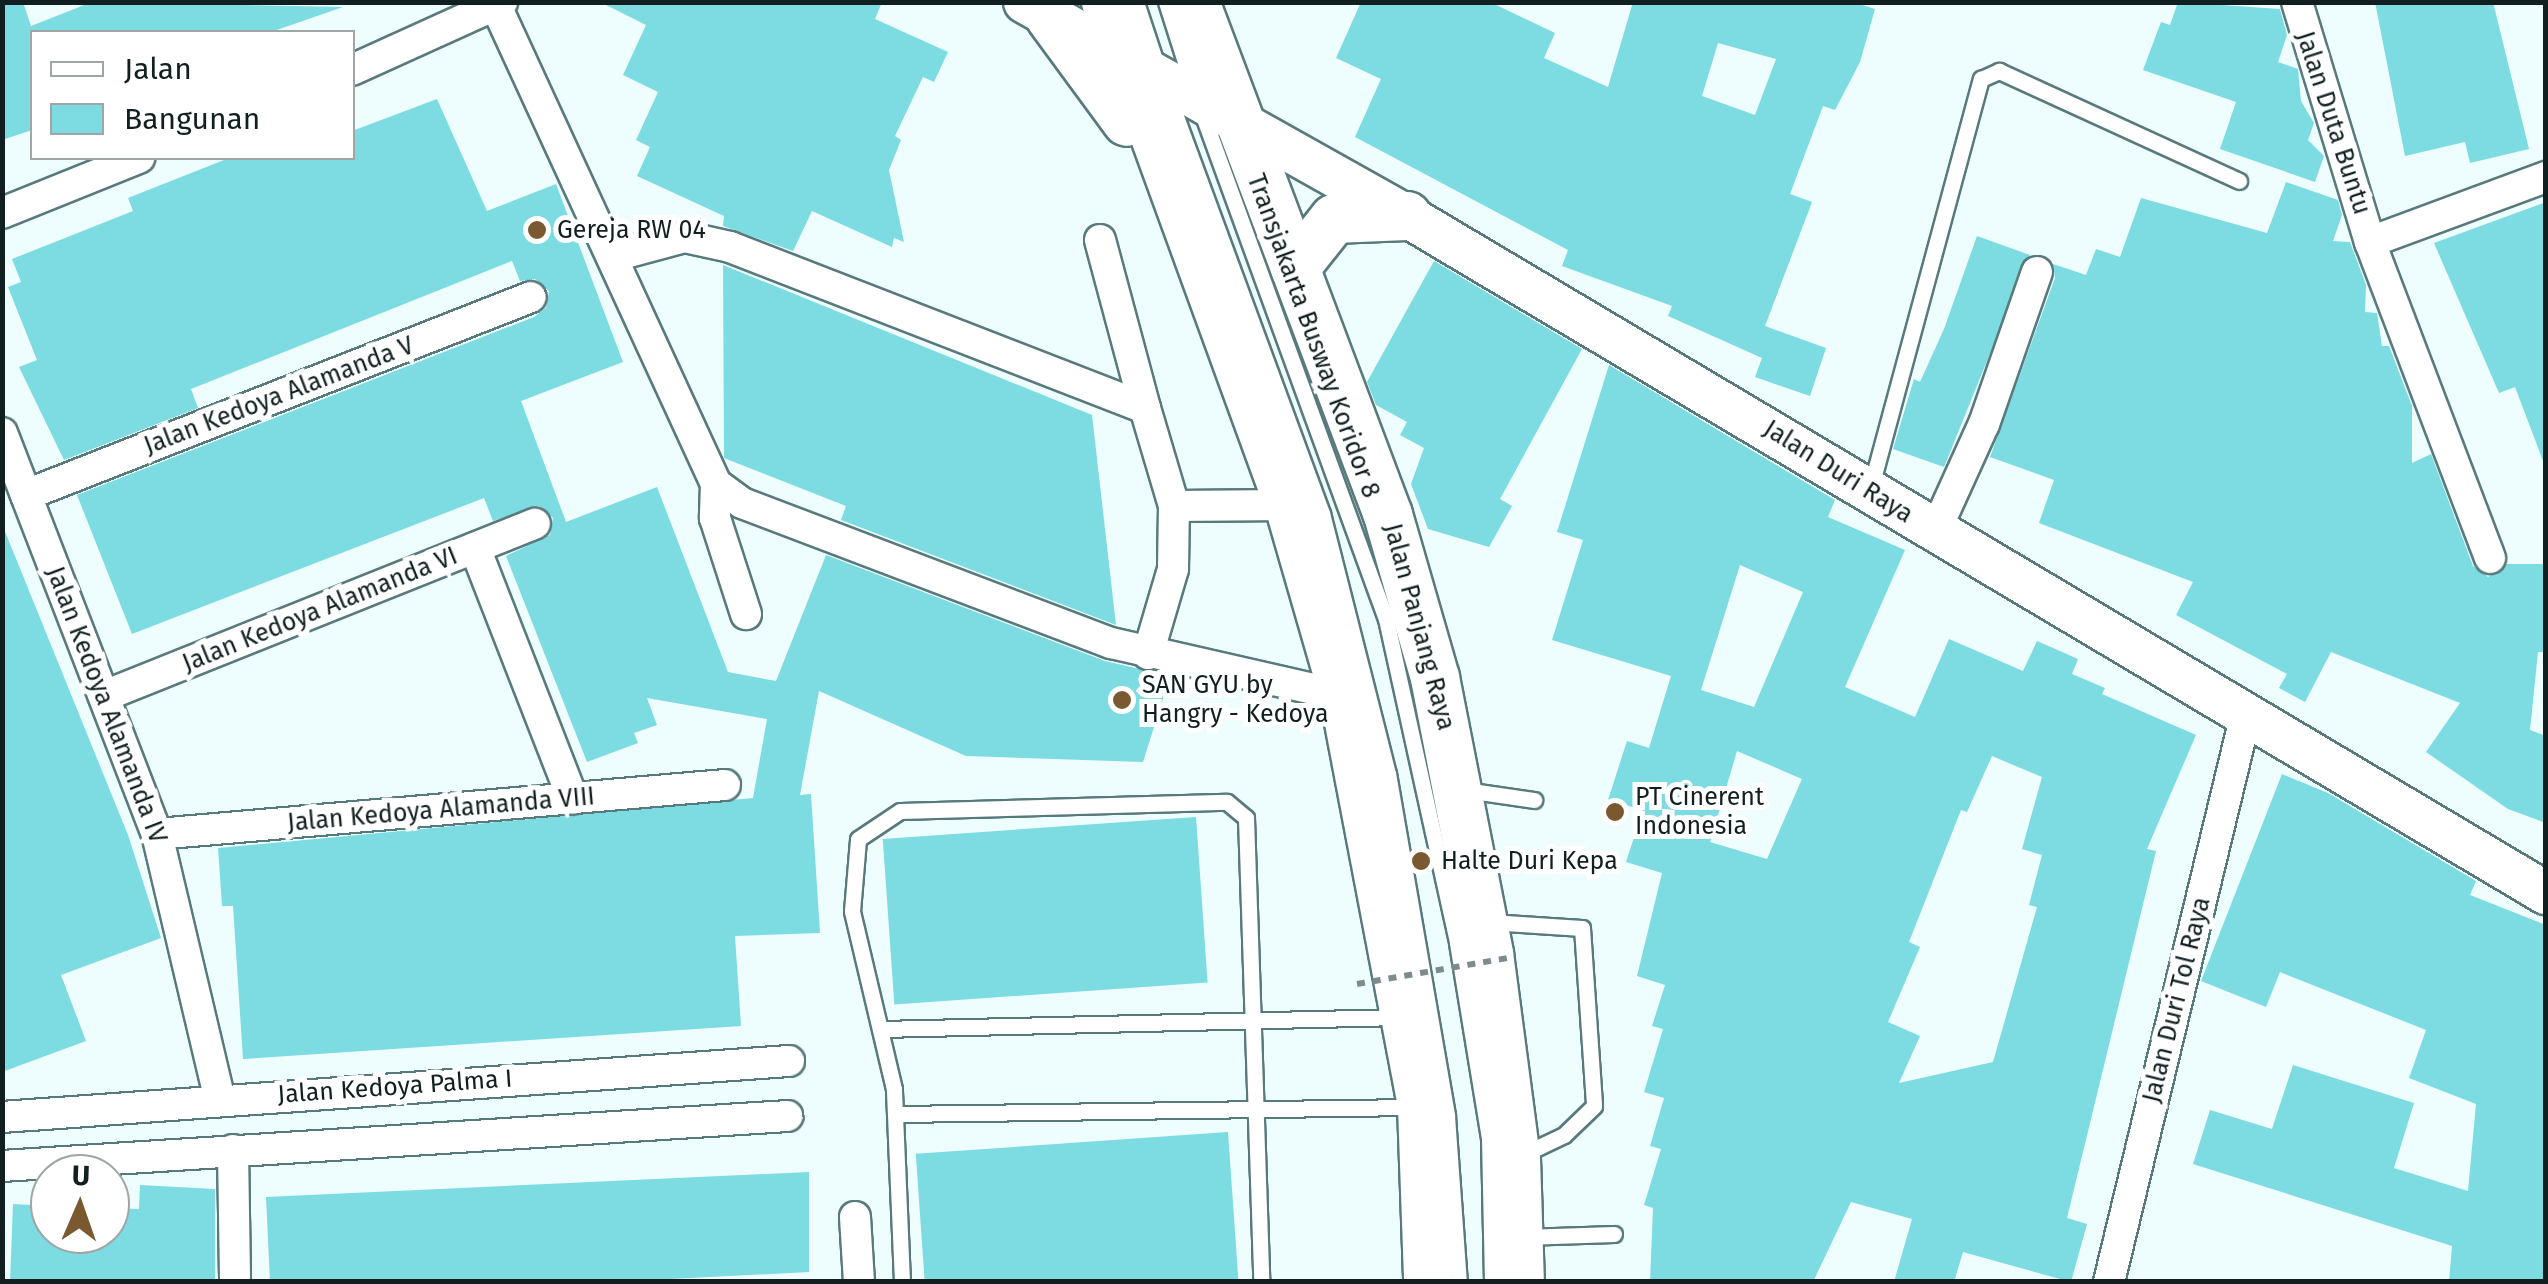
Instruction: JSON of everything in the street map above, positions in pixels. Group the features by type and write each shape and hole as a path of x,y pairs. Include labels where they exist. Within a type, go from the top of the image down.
{"main road":[{"path":"1106,2 1161,79 1186,219 1289,506 1344,696 1408,1016 1422,1106 1428,1282"},
{"name":"Jalan Panjang Raya","path":"1195,2 1388,514 1462,790 1498,939 1516,1158 1519,1259"},
{"path":"1038,10 1100,78 1186,219"},
{"path":"1295,268 1334,219 1408,216"}],"street":[{"name":"Jalan Duta Buntu","path":"2297,2 2370,242 2490,558"},
{"path":"355,69 458,27 499,5 716,484 714,518 746,614"},
{"name":"Jalan Duri Raya","path":"1038,10 1408,216 1870,488 1934,534 2546,893"},
{"path":"2,213 134,160"},
{"path":"2370,242 2546,177"},
{"path":"614,256 686,237 730,247 1145,408"},
{"path":"1100,240 1174,506 1173,569 1148,654"},
{"path":"1934,534 1984,424 2037,272"},
{"name":"Jalan Kedoya Alamanda V","path":"26,494 531,297"},
{"name":"Jalan Kedoya Alamanda IV","path":"2,433 158,834 220,1100"},
{"path":"716,484 742,503 1148,654 1344,696"},
{"path":"1174,506 1289,506"},
{"name":"Jalan Kedoya Alamanda VI","path":"104,696 535,524"},
{"path":"475,548 574,799"},
{"name":"Jalan Duri Tol Raya","path":"2109,1282 2245,718"},
{"name":"Jalan Kedoya Alamanda VIII","path":"158,834 725,785"},
{"name":"Jalan Kedoya Palma I","path":"2,1117 788,1061"},
{"path":"500,1080 502,1134"},
{"name":"Jalan Kedoya Palma I","path":"2,1166 787,1116"},
{"path":"233,1150 235,1282"},
{"path":"855,1217 859,1282"}],"lane":[{"name":"Transjakarta Busway Koridor 8","path":"1136,2 1322,514 1384,756 1447,1116 1459,1282"},
{"name":"Transjakarta Busway Koridor 8","path":"1166,2 1161,79 1386,619 1458,942 1489,1138 1492,1282"},
{"path":"1870,488 1981,80 1999,71 2239,182"},
{"path":"1462,790 1534,800"},
{"path":"902,1282 896,1114 852,912 852,859 869,825 900,811 1227,802 1246,818 1261,1282"},
{"path":"1498,939 1582,928 1594,1106 1564,1135 1516,1158"},
{"path":"880,1028 1408,1016"},
{"path":"896,1114 1422,1106"},
{"path":"1519,1259 1614,1234"}],"path":[{"path":"1357,984 1498,939"}],"building":[{"path":"2,2 23,2 31,26 92,2 343,7 277,30 30,30 30,131 2,140"},
{"path":"600,2 882,2 875,19 948,52 934,82 923,77 895,136 901,140 889,170 904,242 894,238 892,247 812,211 793,251 723,226 724,216 637,176 650,147 636,140 658,92 623,75 646,25"},
{"path":"1361,2 1490,2 1555,33 1544,58 1608,87 1633,2 1853,2 1875,9 1860,62 1835,110 1823,106 1790,194 1812,202 1765,326 1826,348 1810,396 1755,377 1762,358 1668,316 1672,306 1562,266 1568,250 1355,137 1381,79 1336,58","holes":["1718,43 1776,59 1755,115 1702,96"]},
{"path":"2178,2 2280,9 2287,35 2278,62 2298,69 2301,101 2314,123 2308,140 2324,156 2315,182 2220,149 2236,102 2143,70 2161,22 2170,25"},
{"path":"2375,2 2493,2 2529,149 2470,163 2465,142 2405,156"},
{"path":"437,99 487,211 556,184 623,362 521,401 566,522 657,487 728,672 776,681 826,555 1105,661 1170,676 1143,762 966,756 819,691 800,795 811,794 820,933 735,936 741,1026 243,1059 233,906 222,906 218,848 753,798 767,719 647,698 657,725 634,733 638,743 587,762 506,556 550,535 553,518 539,506 493,521 484,498 132,634 77,495 534,317 546,308 549,291 535,279 520,281 512,261 191,389 198,408 64,460 19,367 37,360 8,287 21,282 12,259 133,211 128,198 224,160 355,160 355,130"},
{"path":"2286,182 2338,200 2342,215 2333,241 2350,242 2366,285 2365,312 2377,313 2382,346 2389,346 2412,406 2412,463 2431,454 2473,566 2488,577 2507,564 2546,564 2546,652 2538,652 2530,730 2546,736 2546,823 2508,809 2426,752 2460,703 2331,652 2305,702 2279,688 2287,674 2176,615 2193,582 2039,523 2054,480 1990,457 2055,278 2053,264 2086,275 2096,249 2120,257 2141,198 2267,233"},
{"path":"2546,202 2543,461 2515,387 2499,393 2434,243"},
{"path":"1977,236 2030,255 1944,467 1893,449 1914,379 1920,382 1944,329"},
{"path":"1434,261 1582,349 1500,499 1512,506 1489,547 1428,529 1411,484 1424,448 1400,435 1407,422 1376,405 1367,382"},
{"path":"723,265 1092,415 1116,625 841,520 846,506 724,458"},
{"path":"1609,365 1835,500 1828,517 1905,550 1845,687 1915,717 1949,639 2023,671 2037,641 2078,659 2072,674 2105,688 2102,694 2196,735 2147,849 2156,851 2067,1218 2087,1224 2071,1282 1963,1252 1954,1282 1894,1282 1912,1219 1851,1202 1813,1282 1650,1282 1653,1208 1644,1205 1661,1149 1650,1146 1664,1098 1644,1092 1663,1029 1652,1026 1665,985 1637,976 1662,873 1626,862 1643,810 1608,800 1627,741 1649,748 1671,676 1552,640 1583,540 1557,532","holes":["1740,565 1803,592 1754,707 1701,690","1737,751 1802,779 1767,859 1710,842","1992,756 2042,777 2022,849 2042,855 2029,905 2037,907 1993,1062 1899,1083 1920,1036 1888,1022 1920,947 1909,942 1961,810 1967,812"]},
{"path":"4,529 128,835 161,938 61,975 86,1041 2,1072"},
{"path":"2282,774 2328,793 2476,881 2470,895 2546,925 2546,1282 2449,1282 2452,1246 2193,1164 2210,1110 2272,1129 2293,1065 2414,1103 2394,1168 2468,1191 2476,1104 2409,1078 2426,1030 2280,972 2266,1007 2201,981"},
{"path":"1196,817 1208,983 894,1004 883,839"},
{"path":"1228,1132 1238,1282 925,1282 916,1154"},
{"path":"809,1172 809,1272 612,1282 270,1282 266,1197"},
{"path":"140,1185 215,1189 215,1282 10,1282 13,1204 30,1205 30,1254 130,1254 130,1209 139,1209"}],"place":[{"name":"Gereja RW 04","path":"537,230"},
{"name":"SAN GYU by Hangry - Kedoya","path":"1122,700"},
{"name":"PT Cinerent Indonesia","path":"1615,812"},
{"name":"Halte Duri Kepa","path":"1421,861"}]}
